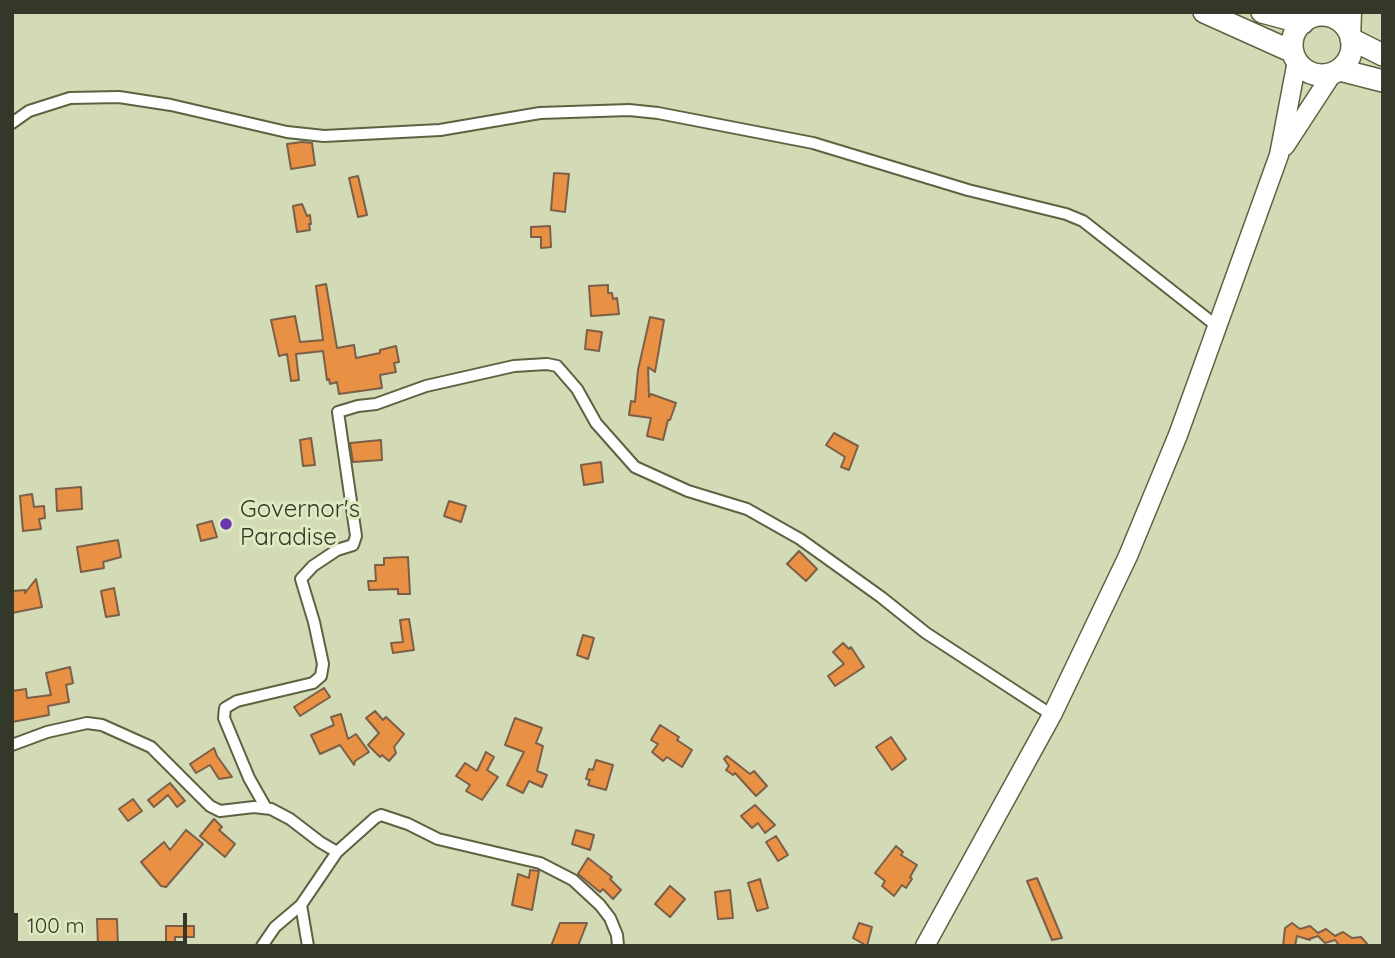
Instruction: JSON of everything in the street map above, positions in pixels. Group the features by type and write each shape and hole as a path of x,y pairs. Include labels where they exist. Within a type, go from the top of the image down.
{"highway":[{"path":"1204,12 1295,57 1312,74 1336,72 1383,82"},
{"path":"1262,12 1334,18 1348,30 1351,39 1350,56 1336,72"},
{"path":"1295,57 1295,33 1312,17"},
{"path":"1351,39 1383,55"}],"main road":[{"path":"1351,39 1352,12"},
{"path":"925,946 1052,715 1128,556 1178,435 1279,155 1295,57"},
{"path":"1279,155 1336,72"}],"street":[{"path":"12,123 47,103 70,98 107,97 171,106 287,132 324,136 440,130 540,113 618,110 658,113 813,144 968,190 1066,214 1083,221 1218,327"},
{"path":"266,808 249,778 224,718 225,708 237,701 313,683 321,676 323,664 301,579 313,566 337,550 353,545 356,536 338,412 376,404 426,386 514,366 557,366 577,389 596,423 635,467 688,491 747,509 800,539 926,633 1052,715"},
{"path":"12,745 47,732 87,723 102,725 151,747 210,806 220,811 266,808 290,819 337,852"},
{"path":"262,946 275,927 301,905 337,852 381,815 408,824 438,839 540,863 572,880 600,905 610,918 618,946"},
{"path":"301,905 308,946"}],"building":[{"path":"312,143 315,165 291,169 287,144"},
{"path":"554,173 569,174 565,212 551,210"},
{"path":"358,176 367,215 358,217 349,178"},
{"path":"302,204 307,216 310,215 310,230 297,232 293,206"},
{"path":"550,226 551,247 541,248 541,237 531,237 531,227"},
{"path":"326,284 337,348 354,345 356,358 380,353 380,350 396,346 399,362 394,363 396,372 380,375 382,388 339,394 337,382 330,384 329,379 327,380 323,351 296,354 299,380 291,381 287,354 279,356 271,320 295,316 300,342 323,340 316,286"},
{"path":"608,285 608,293 612,293 613,299 617,298 619,314 591,316 589,286"},
{"path":"650,317 664,320 655,372 648,367 649,397 651,394 676,403 663,440 647,436 651,418 629,415 631,401 635,402 638,370"},
{"path":"587,330 602,332 599,351 585,349"},
{"path":"834,433 858,446 849,470 841,467 845,457 826,445"},
{"path":"311,438 315,465 303,466 300,440"},
{"path":"381,440 382,460 353,462 350,443"},
{"path":"601,462 603,482 584,485 581,465"},
{"path":"81,487 82,509 57,511 56,489"},
{"path":"32,494 34,507 44,506 45,518 39,519 41,529 23,531 20,496"},
{"path":"449,501 466,506 461,522 444,516"},
{"path":"212,521 217,537 201,541 197,525"},
{"path":"118,540 121,557 103,562 104,568 81,572 77,547"},
{"path":"799,551 817,569 806,581 787,564"},
{"path":"408,557 410,594 398,594 398,589 369,590 368,581 376,581 375,565 384,565 384,558"},
{"path":"36,579 42,607 12,613 12,591 25,590 25,593"},
{"path":"114,588 119,615 106,617 101,591"},
{"path":"409,619 414,650 393,653 391,643 403,642 400,620"},
{"path":"583,635 594,638 588,659 577,655"},
{"path":"843,643 849,649 851,647 864,667 835,686 828,676 844,664 833,652"},
{"path":"70,667 73,683 66,685 69,702 48,706 49,715 12,722 12,691 26,689 27,698 51,695 46,673"},
{"path":"324,688 330,697 300,716 294,707"},
{"path":"375,711 383,720 386,717 404,734 394,747 396,753 389,761 382,755 380,757 368,745 379,733 366,718"},
{"path":"341,714 348,739 356,734 369,752 355,761 354,765 340,745 320,754 311,735 334,725 331,717"},
{"path":"515,718 542,728 536,743 543,746 537,771 547,775 542,787 529,781 523,793 507,785 524,752 505,745"},
{"path":"660,725 679,737 677,740 692,750 682,767 667,757 663,761 652,752 658,744 651,740"},
{"path":"891,737 906,759 892,770 876,747"},
{"path":"214,748 232,777 219,779 210,765 196,773 190,764"},
{"path":"486,752 494,757 487,770 498,777 482,800 466,791 470,785 456,776 465,763 477,771"},
{"path":"727,756 750,774 754,771 767,786 756,796 735,773 733,775 726,770 729,766 724,759"},
{"path":"596,760 613,765 606,790 588,785 590,780 586,779"},
{"path":"170,783 185,801 177,807 168,795 154,807 148,800"},
{"path":"133,799 142,811 128,821 119,809"},
{"path":"755,805 775,825 765,833 758,823 752,828 741,816"},
{"path":"214,819 222,827 219,830 235,844 225,857 200,836"},
{"path":"186,830 203,844 166,887 161,886 141,862 164,842 170,850"},
{"path":"576,830 594,835 590,850 572,844"},
{"path":"776,836 788,855 778,861 766,842"},
{"path":"896,846 903,852 901,855 917,865 906,888 902,885 894,896 882,886 885,881 875,873"},
{"path":"588,858 612,877 610,879 621,890 613,899 603,889 600,892 578,874"},
{"path":"530,870 539,871 532,910 512,905 518,874 529,878"},
{"path":"1037,878 1062,938 1052,940 1027,881"},
{"path":"760,879 768,908 757,911 748,883"},
{"path":"670,886 685,899 670,917 655,904"},
{"path":"730,890 733,918 718,919 715,892"},
{"path":"97,919 117,919 118,946 98,946"},
{"path":"560,923 587,923 578,946 551,946"},
{"path":"859,923 872,927 867,946 853,938"},
{"path":"1292,923 1300,929 1310,926 1318,933 1326,929 1335,936 1343,932 1352,938 1361,937 1369,946 1335,946 1338,944 1335,940 1325,943 1318,936 1310,940 1297,936 1295,946 1283,946 1285,928"},
{"path":"166,926 194,926 194,937 175,937 175,946 166,946"}],"place":[{"name":"Governor's Paradise","path":"226,524"}]}
